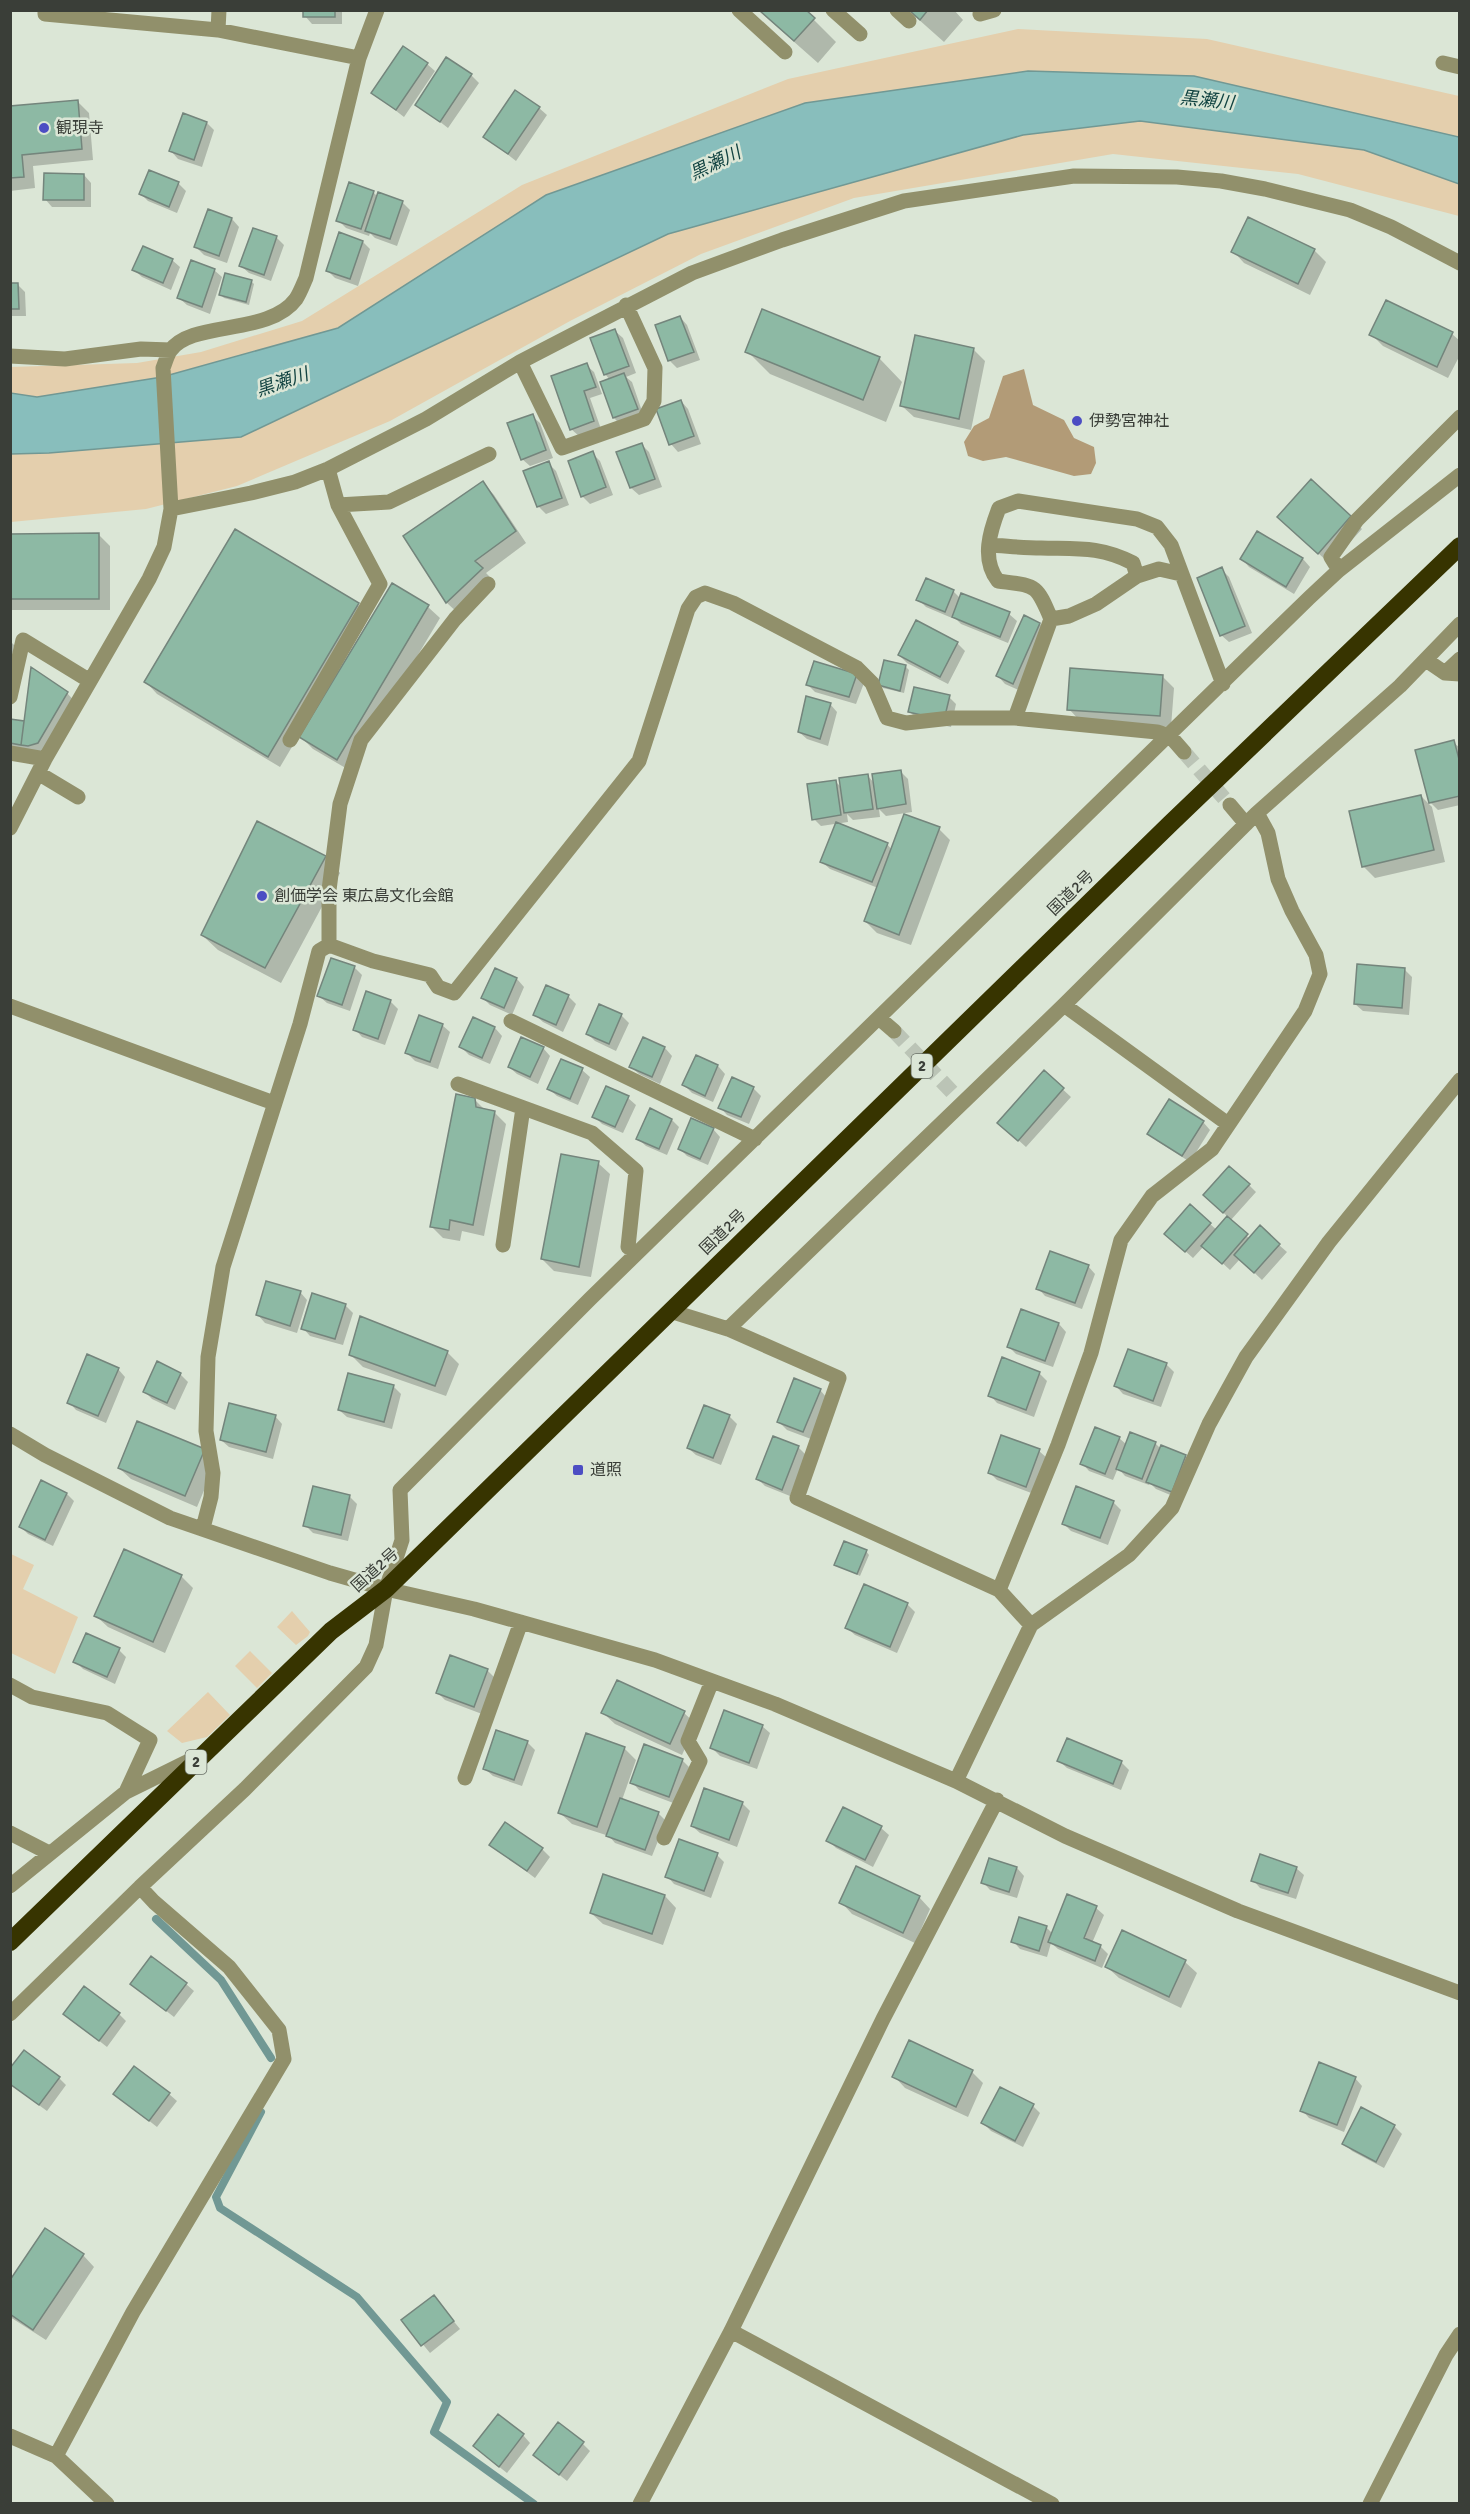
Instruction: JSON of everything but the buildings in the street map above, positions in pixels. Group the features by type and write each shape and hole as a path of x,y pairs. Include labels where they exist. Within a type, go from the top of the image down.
{"highway":[{"name":"国道2号","path":"10,1942 331,1631 387,1589 1170,824 1460,546"}],"street":[{"path":"45,10 45,14 218,30 359,58"},
{"path":"218,30 219,10"},
{"path":"10,828 45,759 149,579 164,547 171,509 163,368 171,350 191,336 244,326 272,317 295,300 306,278 359,58 377,10"},
{"path":"739,10 785,52"},
{"path":"833,10 860,34"},
{"path":"1443,63 1460,67"},
{"path":"171,509 295,482 328,469 426,419 520,362 626,305 703,269 782,240 904,201 1074,176 1177,177 1221,181 1265,189 1350,210 1391,227 1460,263"},
{"path":"520,362 562,448 644,418 654,401 655,368 626,305"},
{"path":"10,356 65,359 141,349 171,350"},
{"path":"1339,570 1331,557 1357,520 1460,417"},
{"path":"339,505 389,502 489,454"},
{"path":"290,740 380,584 339,505 328,469"},
{"path":"10,2014 140,1887 245,1789 366,1667 376,1645 387,1589 402,1540 400,1490 590,1299 1339,570 1460,475"},
{"path":"1015,718 1051,619 1040,593 1024,584 998,581 992,573 988,558 989,545 999,508 1018,501 1137,519 1157,527 1171,545 1223,684"},
{"path":"989,545 1042,548 1082,547 1113,553 1133,563 1137,576"},
{"path":"1051,619 1069,616 1096,604 1137,576 1159,568 1181,574"},
{"path":"329,945 329,890 340,804 361,740 455,619 488,584"},
{"path":"329,945 373,961 430,975 438,987 454,993 639,761 688,609 696,597 705,593 733,603 857,668 872,683 887,718 906,723 951,718 1015,718 1157,732 1170,736 1184,752"},
{"path":"728,1329 957,1098 1064,1005 1257,813 1295,782 1426,660 1460,624"},
{"path":"10,697 23,640 90,681"},
{"path":"1426,660 1452,674 1460,659"},
{"path":"10,753 45,759"},
{"path":"38,773 78,797"},
{"path":"1230,805 1246,824"},
{"path":"999,1590 1058,1445 1091,1353 1121,1240 1152,1196 1212,1149 1305,1011 1320,974 1316,955 1278,879 1268,833 1257,813"},
{"path":"203,1528 211,1497 213,1473 206,1431 208,1357 223,1267 300,1024 319,951 329,945"},
{"path":"1064,1005 1228,1124"},
{"path":"10,1006 274,1103"},
{"path":"879,1017 894,1031"},
{"path":"511,1021 755,1139"},
{"path":"956,1781 1031,1625 1129,1555 1172,1508 1209,1424 1246,1357 1329,1242 1460,1080"},
{"path":"458,1084 592,1133 636,1171 628,1247"},
{"path":"503,1245 523,1108"},
{"path":"670,1311 728,1329 839,1378 797,1498 999,1590 1031,1625"},
{"path":"10,1434 45,1455 160,1513 330,1573 521,1622 656,1660 776,1704 956,1781 1065,1836 1238,1911 1460,1994"},
{"path":"465,1778 521,1622"},
{"path":"664,1838 700,1761 688,1741 712,1681"},
{"path":"10,1685 32,1697 107,1713 150,1740 126,1792"},
{"path":"10,1886 126,1792 206,1753"},
{"path":"640,2504 731,2331 883,2019 997,1800"},
{"path":"10,1833 49,1853"},
{"path":"56,2456 133,2312 284,2059 279,2030 229,1967 140,1887"},
{"path":"731,2331 1052,2504"},
{"path":"1370,2504 1446,2355 1460,2334"},
{"path":"10,2436 56,2456 107,2504"}],"shaded area":[{"path":"1018,29 1207,39 1459,96 1459,216 1298,174 1113,154 854,198 701,254 570,321 390,421 237,486 146,509 11,522 10,367 137,363 201,352 302,321 522,185 788,79"},
{"path":"1024,369 1033,405 1064,420 1074,438 1094,447 1096,463 1091,474 1074,476 1006,457 983,461 968,456 964,442 974,426 989,418 1003,376"},
{"path":"11,1554 34,1565 23,1589 78,1617 55,1674 11,1653"},
{"path":"292,1611 310,1632 296,1645 277,1627"},
{"path":"250,1651 272,1673 257,1688 235,1666"},
{"path":"208,1692 230,1715 207,1737 182,1743 167,1731"}],"water":[{"name":"黒瀬川","path":"1028,71 1194,76 1459,137 1459,184 1364,150 1140,121 1023,135 668,234 241,437 49,453 11,454 11,393 37,397 162,377 338,328 546,195 805,103"}],"waterway":[{"path":"156,1919 221,1980 271,2058"},
{"path":"261,2112 216,2197 220,2208 357,2297 447,2402 434,2432 534,2504"}],"tunnel":[{"path":"1184,752 1230,805"},
{"path":"894,1031 953,1093"}],"place":[{"name":"観現寺","path":"44,128"},
{"name":"伊勢宮神社","path":"1077,421"},
{"name":"創価学会 東広島文化会館","path":"262,896"},
{"name":"道照","path":"578,1470"}]}
